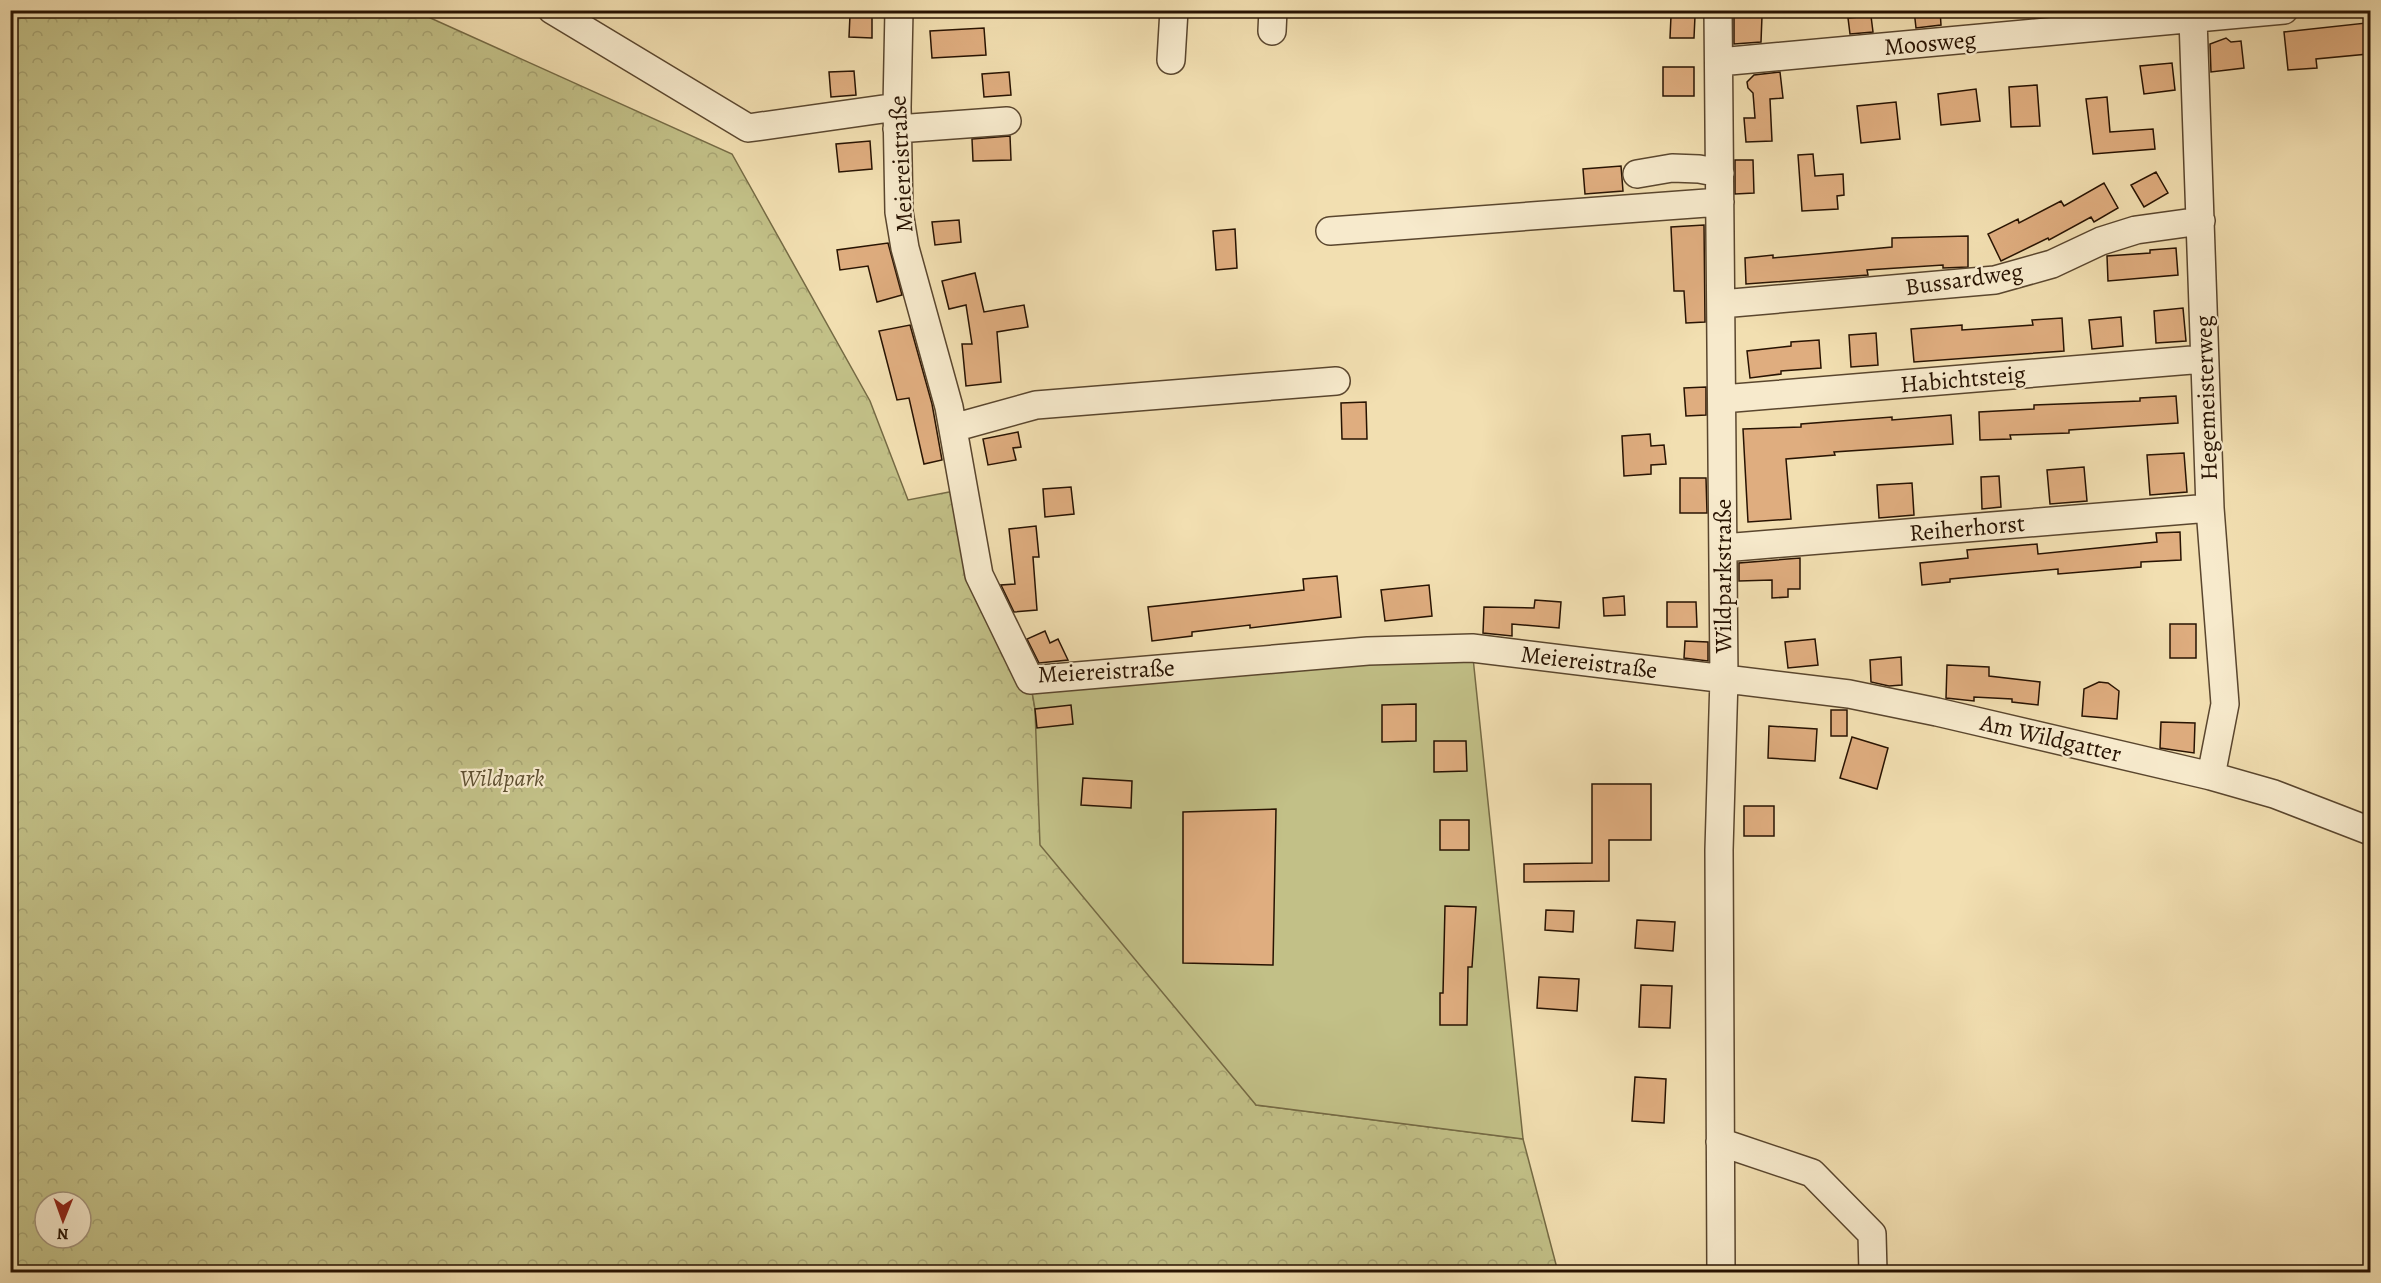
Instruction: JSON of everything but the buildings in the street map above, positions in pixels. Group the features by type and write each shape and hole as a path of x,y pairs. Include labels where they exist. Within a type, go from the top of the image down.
{"street":[{"path":"552,10 748,128 897,118 1007,121"},
{"name":"Meiereistraße","path":"899,10 897,118 899,212 905,248 953,428 977,568 1030,680 1368,651 1472,648 1724,678"},
{"path":"1172,60 1174,10"},
{"name":"Wildparkstraße","path":"1718,10 1724,678 1719,850 1721,1272"},
{"name":"Moosweg","path":"1719,62 2284,10"},
{"name":"Hegemeisterweg","path":"2193,19 2210,508 2225,704 2211,776"},
{"path":"1637,174 1672,168 1720,172"},
{"path":"1330,231 1720,202"},
{"name":"Bussardweg","path":"1720,304 1995,280 2052,264 2101,241 2136,230 2201,221"},
{"name":"Habichtsteig","path":"1722,399 2204,359"},
{"path":"953,428 1036,405 1336,381"},
{"name":"Reiherhorst","path":"1723,549 2210,508"},
{"name":"Am Wildgatter","path":"1724,678 1849,694 1937,712 2211,776 2274,794 2370,831"},
{"path":"1719,1142 1812,1173 1872,1234 1873,1272"}],"green space":[{"name":"Wildpark","path":"10,11 415,11 732,154 870,401 908,500 965,489 975,561 1030,680 1035,709 1256,1105 1523,1139 1558,1272 11,1272"},
{"path":"1472,648 1523,1139 1256,1105 1040,845 1035,709 1030,680"}]}
